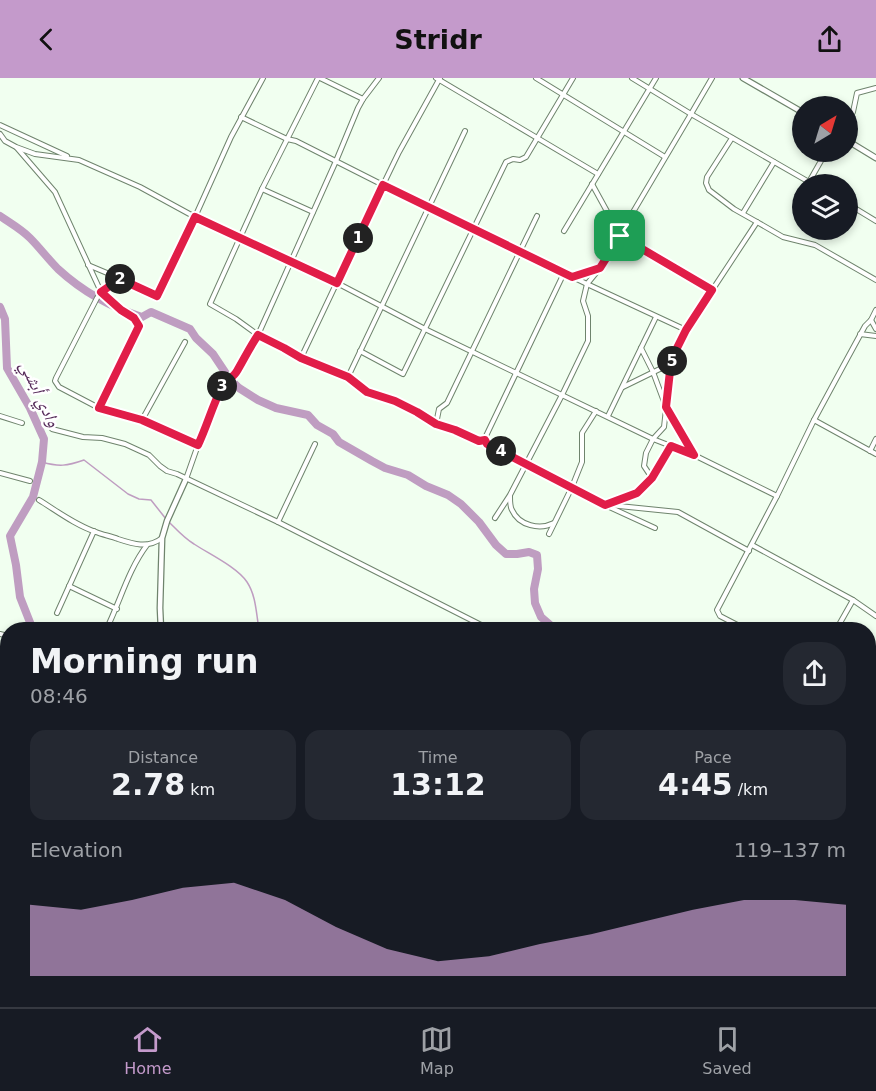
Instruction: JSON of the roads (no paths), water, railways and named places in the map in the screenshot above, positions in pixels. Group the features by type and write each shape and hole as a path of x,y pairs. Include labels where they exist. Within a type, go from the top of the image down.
{"street":[{"path":"88,265 157,296 231,137 263,78"},
{"path":"363,99 319,78 262,189 210,304 258,335 301,358 348,377 367,392 395,401 436,424 479,441 485,440"},
{"path":"161,622 162,538 171,512 222,387 229,378 236,374 240,363 258,335 363,99 379,78"},
{"path":"301,358 399,152 439,78 598,174"},
{"path":"536,78 665,156"},
{"path":"360,351 403,374 506,162 524,159 573,78"},
{"path":"632,78 796,174"},
{"path":"564,231 656,78"},
{"path":"495,518 526,465 588,341 588,316 583,301 586,284 600,268 620,236 711,78"},
{"path":"743,78 792,106"},
{"path":"856,96 857,93 876,88"},
{"path":"241,117 296,141 429,208 686,330"},
{"path":"0,125 140,187 195,217 337,283 382,308 517,374 653,439 694,455 777,496"},
{"path":"348,377 465,131"},
{"path":"0,134 5,141 35,154 72,158"},
{"path":"732,138 707,177 706,183 709,190 734,209 783,237 815,245 876,280"},
{"path":"16,147 55,192 101,292 134,318 139,326 99,408"},
{"path":"858,147 876,158"},
{"path":"743,213 774,162"},
{"path":"592,184 620,236 712,290"},
{"path":"262,189 313,212"},
{"path":"858,210 876,221"},
{"path":"436,424 439,409 447,403 537,216"},
{"path":"652,478 644,466 646,453 653,439 664,427 671,363 686,330 757,222"},
{"path":"572,277 600,268"},
{"path":"485,440 564,273"},
{"path":"120,279 101,292 55,381 62,389 99,408 142,420 198,445"},
{"path":"732,622 720,616 717,610 814,420 860,334 876,310"},
{"path":"608,416 656,317"},
{"path":"871,320 876,329"},
{"path":"860,334 876,336"},
{"path":"142,420 185,342"},
{"path":"641,348 666,407 694,455"},
{"path":"623,387 671,363"},
{"path":"549,534 582,462 582,434 596,411"},
{"path":"0,416 22,423"},
{"path":"814,420 876,454"},
{"path":"52,429 83,437 102,438 149,454 159,466 278,522 475,622"},
{"path":"870,451 876,439"},
{"path":"485,440 487,444 526,465 655,528"},
{"path":"278,522 315,444"},
{"path":"605,505 637,493 652,478 671,446"},
{"path":"0,473 30,482"},
{"path":"510,495 511,510 519,520 529,526 548,526 555,522"},
{"path":"39,500 94,531 136,544 147,544 162,538"},
{"path":"605,505 678,512 749,550"},
{"path":"57,614 94,531"},
{"path":"110,622 134,564 147,544"},
{"path":"752,545 853,600 876,616"},
{"path":"69,586 117,609"},
{"path":"841,622 853,600"}],"waterway":[{"path":"0,216 27,235 67,277 97,298 142,317 151,312 190,329 213,354 229,378 239,388 258,400 276,408 308,415 317,425 333,434 339,442 372,461 385,468 408,475 448,495 479,522 496,545 506,554 529,552 537,555 535,603 541,617 547,622"},
{"name":"وادي أبشي","path":"0,307 5,319 7,368 30,408 44,439 42,462 33,497 10,536 20,597 30,622"},
{"path":"42,462 63,465 84,460 128,494 139,499 151,500 166,519"},
{"path":"169,522 187,539 242,576 252,592 258,622"}]}
